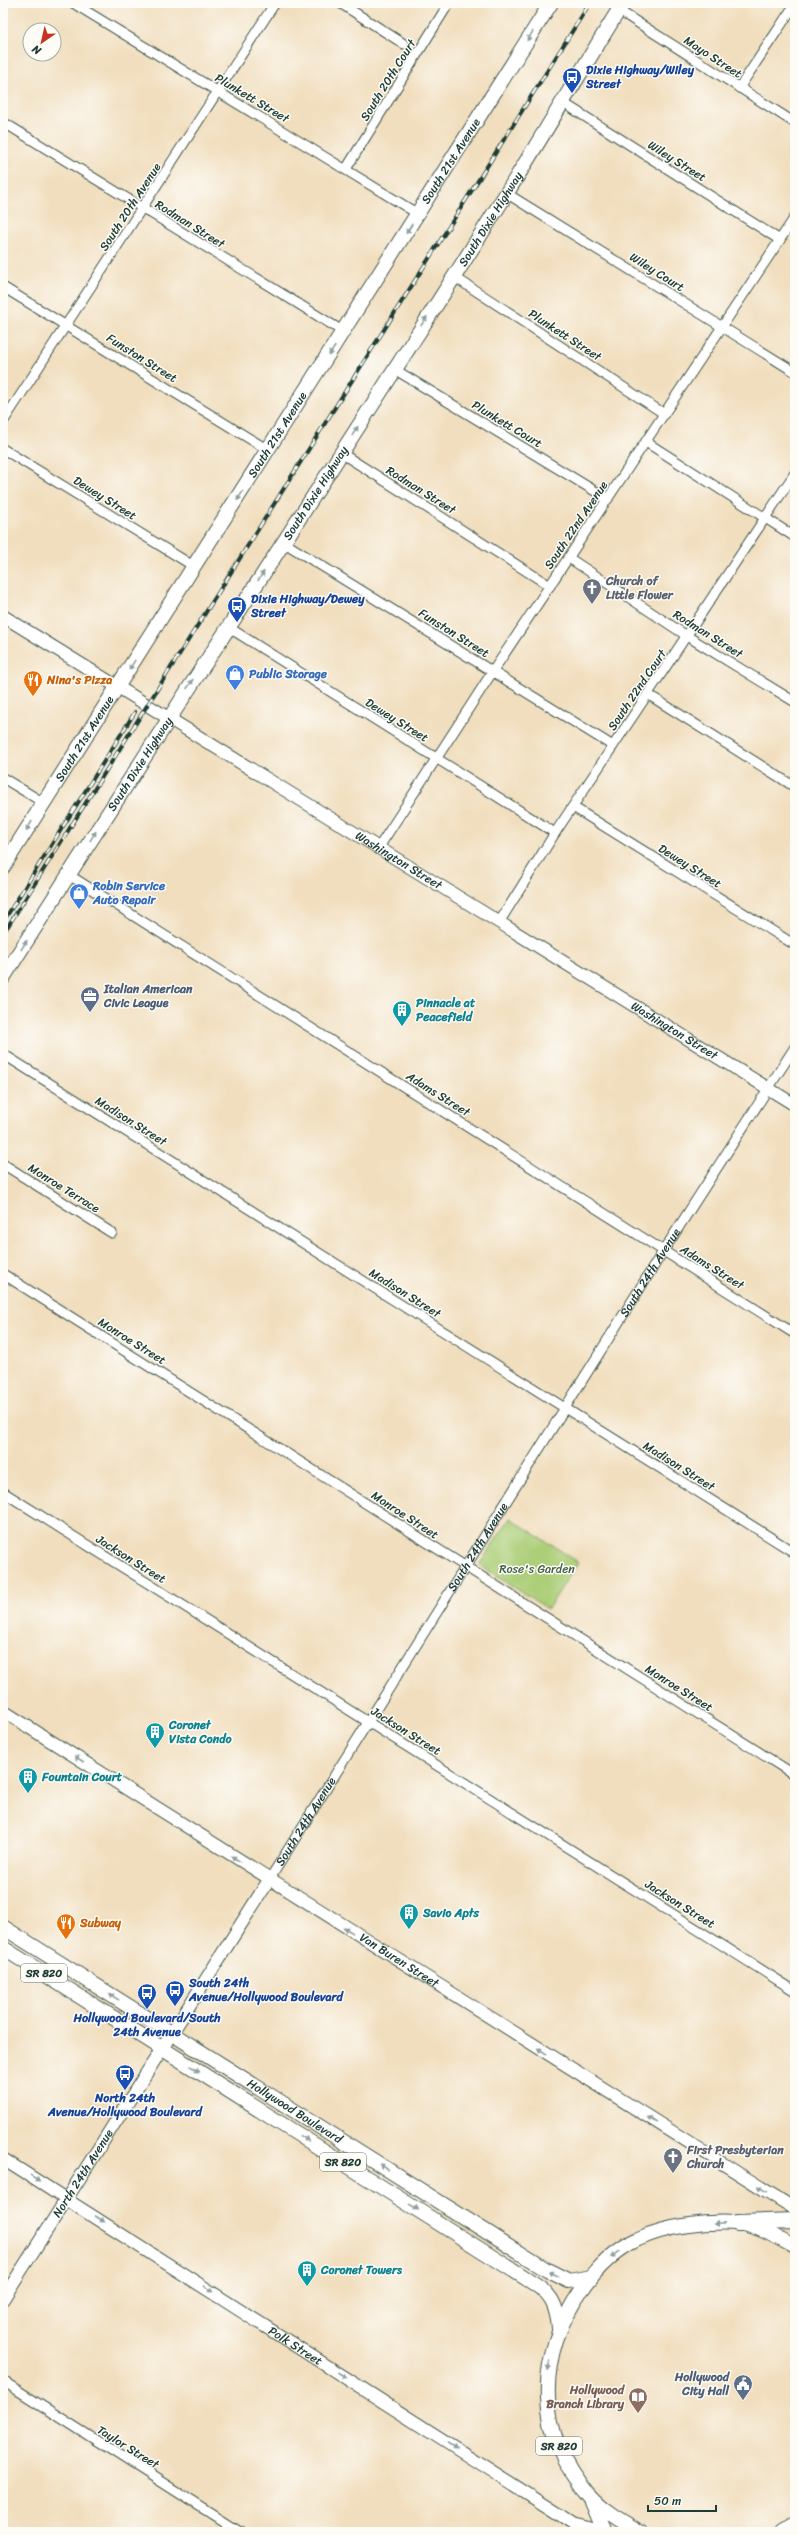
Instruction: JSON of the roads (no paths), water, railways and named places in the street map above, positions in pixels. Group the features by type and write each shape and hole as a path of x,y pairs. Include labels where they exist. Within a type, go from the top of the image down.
{"highway":[{"path":"737,2223 795,2221"}],"main road":[{"name":"South 21st Avenue","path":"3,867 195,567 551,3"},
{"name":"South Dixie Highway","path":"3,978 168,717 341,453 506,193 621,7"},
{"name":"Washington Street","path":"3,616 500,921 795,1105"},
{"name":"Van Buren Street","path":"3,1711 795,2210"},
{"name":"South 24th Avenue","path":"162,2048 269,1880"},
{"name":"Hollywood Boulevard","path":"3,1927 547,2270 569,2281 591,2277"},
{"name":"Hollywood Boulevard","path":"3,1948 544,2290 556,2307 559,2328"},
{"path":"25,1962 36,1956 60,1970 71,1970"},
{"name":"North 24th Avenue","path":"3,2299 162,2048"},
{"name":"Polk Street","path":"3,2158 582,2528"},
{"path":"559,2328 591,2277 605,2262 638,2239 686,2226 737,2223 775,2236 795,2247"},
{"name":"SR 820","path":"559,2328 550,2359 546,2383 551,2422 565,2458 589,2495 606,2510 622,2528 640,2532"},
{"path":"589,2495 605,2532"},
{"path":"782,2532 795,2524"},
{"path":"582,2528 605,2532"}],"street":[{"name":"Plunkett Street","path":"73,3 418,214"},
{"name":"South 20th Avenue","path":"3,422 219,92 275,3"},
{"path":"340,3 404,44"},
{"name":"South 20th Court","path":"346,169 449,3"},
{"path":"740,88 795,4"},
{"name":"Mayo Street","path":"621,7 740,88 795,123"},
{"name":"Wiley Street","path":"562,102 780,240"},
{"name":"Rodman Street","path":"3,122 344,332"},
{"name":"Wiley Court","path":"506,193 795,372"},
{"name":"South 22nd Avenue","path":"379,847 493,671 646,442 663,413 795,217"},
{"name":"Plunkett Street","path":"453,276 663,413"},
{"name":"Funston Street","path":"3,286 268,450"},
{"name":"Plunkett Court","path":"394,369 608,499"},
{"path":"646,442 795,537"},
{"name":"Dewey Street","path":"3,450 195,567"},
{"name":"Rodman Street","path":"341,453 550,586"},
{"name":"South 22nd Court","path":"500,921 555,833 649,695 795,474"},
{"name":"Funston Street","path":"283,542 613,746"},
{"name":"Rodman Street","path":"569,558 687,636 795,702"},
{"name":"Dewey Street","path":"228,627 555,833"},
{"path":"649,695 795,787"},
{"path":"3,778 44,803"},
{"name":"Dewey Street","path":"573,808 795,945"},
{"name":"Adams Street","path":"69,875 795,1334"},
{"name":"South 24th Avenue","path":"269,1880 664,1250 795,1047"},
{"name":"Madison Street","path":"3,1054 795,1554"},
{"name":"Monroe Terrace","path":"3,1164 112,1233"},
{"name":"Monroe Street","path":"3,1274 795,1775"},
{"name":"Jackson Street","path":"3,1492 795,1991"},
{"name":"Taylor Street","path":"3,2381 240,2532"}],"railway":[{"path":"3,934 590,3"},
{"path":"3,922 135,712"}],"place":[{"name":"Dixie Highway/Wiley Street","path":"572,94"},
{"name":"Church of Little Flower","path":"592,605"},
{"name":"Dixie Highway/Dewey Street","path":"237,623"},
{"name":"Public Storage","path":"235,691"},
{"name":"Nina's Pizza","path":"33,697"},
{"name":"Robin Service Auto Repair","path":"79,910"},
{"name":"Italian American Civic League","path":"90,1013"},
{"name":"Pinnacle at Peacefield","path":"402,1027"},
{"name":"Coronet Vista Condo","path":"155,1749"},
{"name":"Fountain Court","path":"28,1794"},
{"name":"Savio Apts","path":"409,1930"},
{"name":"Subway","path":"66,1940"},
{"name":"South 24th Avenue/Hollywood Boulevard","path":"175,2007"},
{"name":"Hollywood Boulevard/South 24th Avenue","path":"147,2010"},
{"name":"North 24th Avenue/Hollywood Boulevard","path":"125,2091"},
{"name":"First Presbyterian Church","path":"673,2174"},
{"name":"Coronet Towers","path":"307,2287"},
{"name":"Hollywood City Hall","path":"743,2401"},
{"name":"Hollywood Branch Library","path":"638,2414"}],"park label":[{"name":"Rose's Garden","path":"537,1569"}]}
